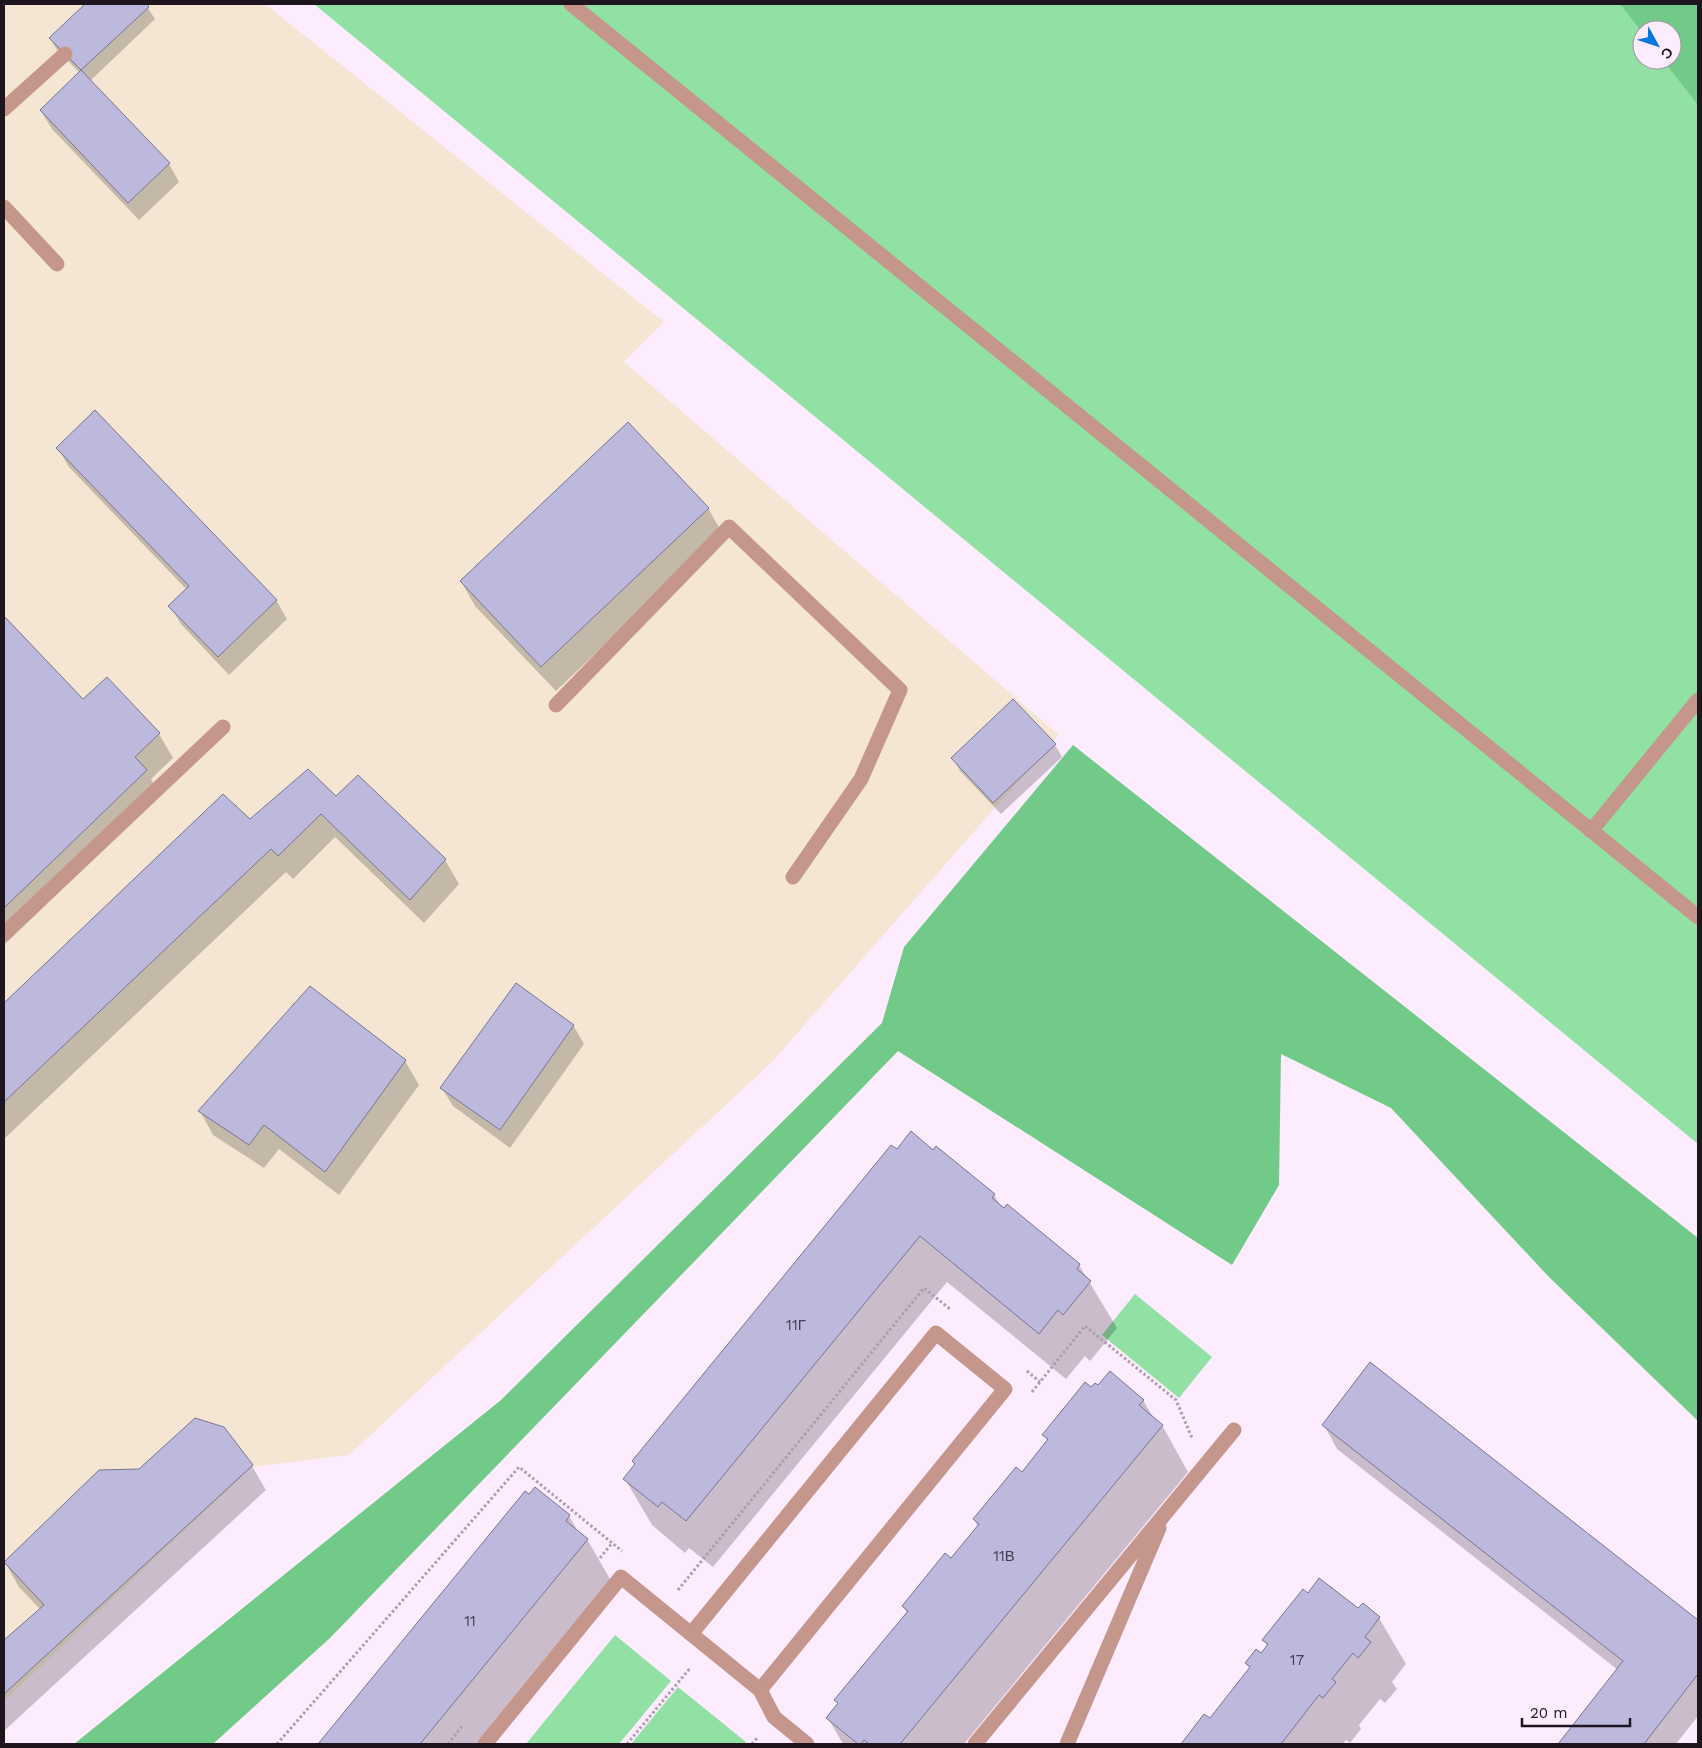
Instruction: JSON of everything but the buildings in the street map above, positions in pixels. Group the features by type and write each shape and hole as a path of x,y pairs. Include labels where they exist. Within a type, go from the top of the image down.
{"lane":[{"path":"571,4 1698,917"},
{"path":"4,110 65,54"},
{"path":"4,207 57,264"},
{"path":"556,705 729,527 900,690 861,779 793,877"},
{"path":"1591,830 1698,700"},
{"path":"4,934 223,727"},
{"path":"691,1634 936,1333 989,1376 1004,1389 760,1690"},
{"path":"975,1744 1234,1430"},
{"path":"1067,1744 1166,1512"},
{"path":"485,1744 621,1577 760,1690 774,1717 807,1744"}],"path":[{"path":"1027,1397 1085,1326 1176,1400 1204,1467"},
{"path":"277,1744 519,1467 626,1554"},
{"path":"628,1744 707,1647"}],"shaded area":[{"path":"4,4 265,4 664,322 624,362 1059,735 771,1063 349,1455 252,1467 4,1701"}],"green space":[{"path":"314,4 1698,4 1698,1144"},
{"path":"1620,4 1698,4 1698,105 1671,70 1682,70 1682,20 1633,20"},
{"path":"1073,745 1698,1238 1698,1421 1549,1277 1391,1108 1281,1054 1279,1185 1232,1265 898,1051 330,1638 213,1744 74,1744 501,1400 882,1023 904,947"},
{"path":"1135,1294 1212,1357 1179,1398 1102,1335"},
{"path":"615,1635 671,1681 619,1744 526,1744"},
{"path":"678,1687 746,1742 744,1744 631,1744"}]}
